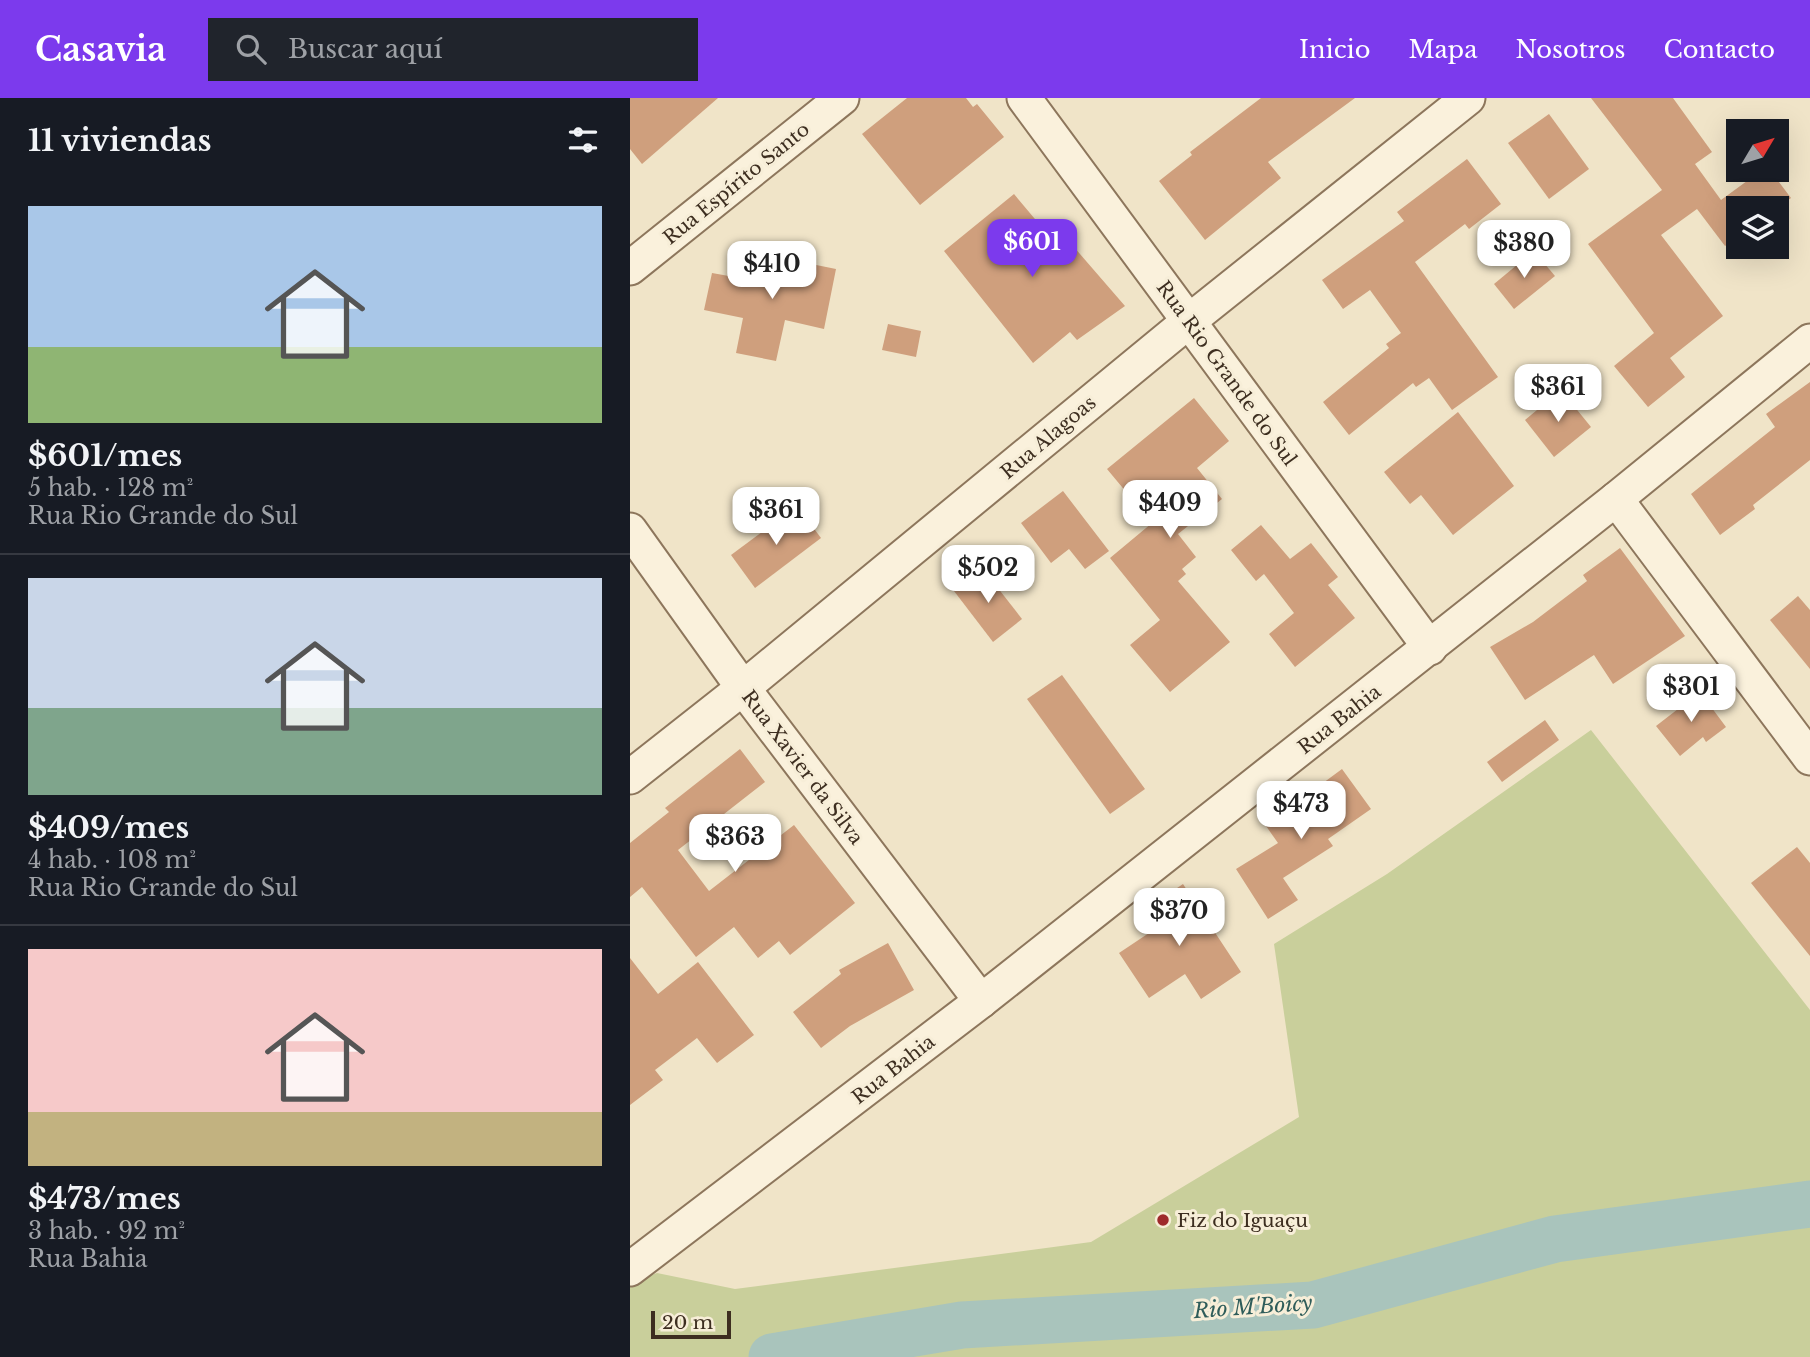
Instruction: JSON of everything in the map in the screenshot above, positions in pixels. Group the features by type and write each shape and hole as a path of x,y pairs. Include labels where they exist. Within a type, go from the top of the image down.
{"street":[{"name":"Rua Espírito Santo","path":"630,268 842,98"},
{"name":"Rua Rio Grande do Sul","path":"1024,98 1430,648"},
{"name":"Rua Alagoas","path":"630,777 743,688 1189,321 1468,98"},
{"name":"Rua Bahia","path":"630,1269 981,1001 1430,648 1810,341"},
{"path":"1616,499 1810,758"},
{"name":"Rua Xavier da Silva","path":"630,530 743,688 981,1001"}],"green space":[{"path":"1591,730 1810,1010 1810,1357 630,1357 630,1283 657,1273 735,1289 1091,1242 1299,1117 1274,944 1387,874"}],"building":[{"path":"630,98 718,98 642,164 630,149"},
{"path":"907,98 966,98 973,107 977,104 1004,137 920,205 862,134"},
{"path":"1261,98 1355,98 1268,162 1281,178 1205,240 1159,181 1192,155 1190,152"},
{"path":"1591,98 1673,98 1712,152 1695,164 1721,200 1726,196 1725,246 1697,209 1661,235 1723,316 1670,358 1685,377 1648,407 1614,366 1654,333 1588,244 1662,190"},
{"path":"1549,114 1589,169 1549,199 1508,143"},
{"path":"1467,159 1501,204 1469,229 1465,224 1415,262 1498,377 1452,410 1429,378 1416,387 1413,383 1349,435 1323,402 1389,348 1386,344 1401,333 1370,290 1343,309 1322,280 1404,221 1397,212"},
{"path":"1746,182 1779,182 1791,198 1726,196"},
{"path":"1014,194 1045,231 1054,224 1125,306 1077,340 1070,332 1033,363 944,251"},
{"path":"1534,251 1555,276 1514,309 1494,284"},
{"path":"757,253 836,269 824,329 785,320 776,361 736,353 743,318 704,310 712,273 751,280"},
{"path":"888,324 921,331 916,357 882,350"},
{"path":"1810,382 1810,460 1753,505 1755,509 1720,535 1691,494 1775,427 1766,414"},
{"path":"1561,390 1591,427 1554,457 1525,420"},
{"path":"1194,398 1229,441 1197,468 1222,499 1178,534 1196,557 1182,569 1186,574 1178,581 1230,642 1170,692 1130,645 1160,620 1110,558 1152,523 1107,469"},
{"path":"1458,412 1514,486 1453,535 1421,495 1410,504 1384,472"},
{"path":"1063,491 1109,551 1085,569 1069,549 1051,563 1021,523"},
{"path":"797,506 821,538 755,588 731,555"},
{"path":"1261,525 1290,559 1311,543 1338,577 1328,585 1355,618 1295,667 1269,634 1294,613 1264,574 1256,581 1231,550"},
{"path":"1620,548 1685,636 1613,684 1594,655 1525,700 1490,647 1533,622 1587,581 1583,575"},
{"path":"983,569 1022,619 993,642 954,591"},
{"path":"1798,596 1810,610 1810,669 1770,620"},
{"path":"1062,675 1145,789 1110,814 1027,699"},
{"path":"1700,692 1726,727 1706,742 1703,737 1680,756 1656,726"},
{"path":"1545,720 1559,740 1502,782 1487,762"},
{"path":"740,749 765,782 678,850 709,891 794,825 855,903 790,955 779,941 758,958 734,927 696,957 642,887 630,897 630,843 669,812 665,808"},
{"path":"1342,769 1371,809 1328,839 1333,846 1283,878 1298,900 1268,919 1236,869 1278,843 1266,826 1317,792 1319,786"},
{"path":"1797,847 1810,863 1810,956 1751,883"},
{"path":"1183,884 1241,972 1201,999 1185,974 1149,998 1119,953 1155,929 1143,911"},
{"path":"888,943 914,990 850,1026 821,1048 793,1012 841,974 839,970"},
{"path":"630,958 658,994 698,962 754,1035 717,1063 697,1038 655,1070 663,1080 630,1105"}],"waterway":[{"name":"Rio M'Boicy","path":"772,1357 962,1325 1313,1305 1555,1239 1810,1204"}],"place":[{"name":"Fiz do Iguaçu","path":"1163,1220"}]}
